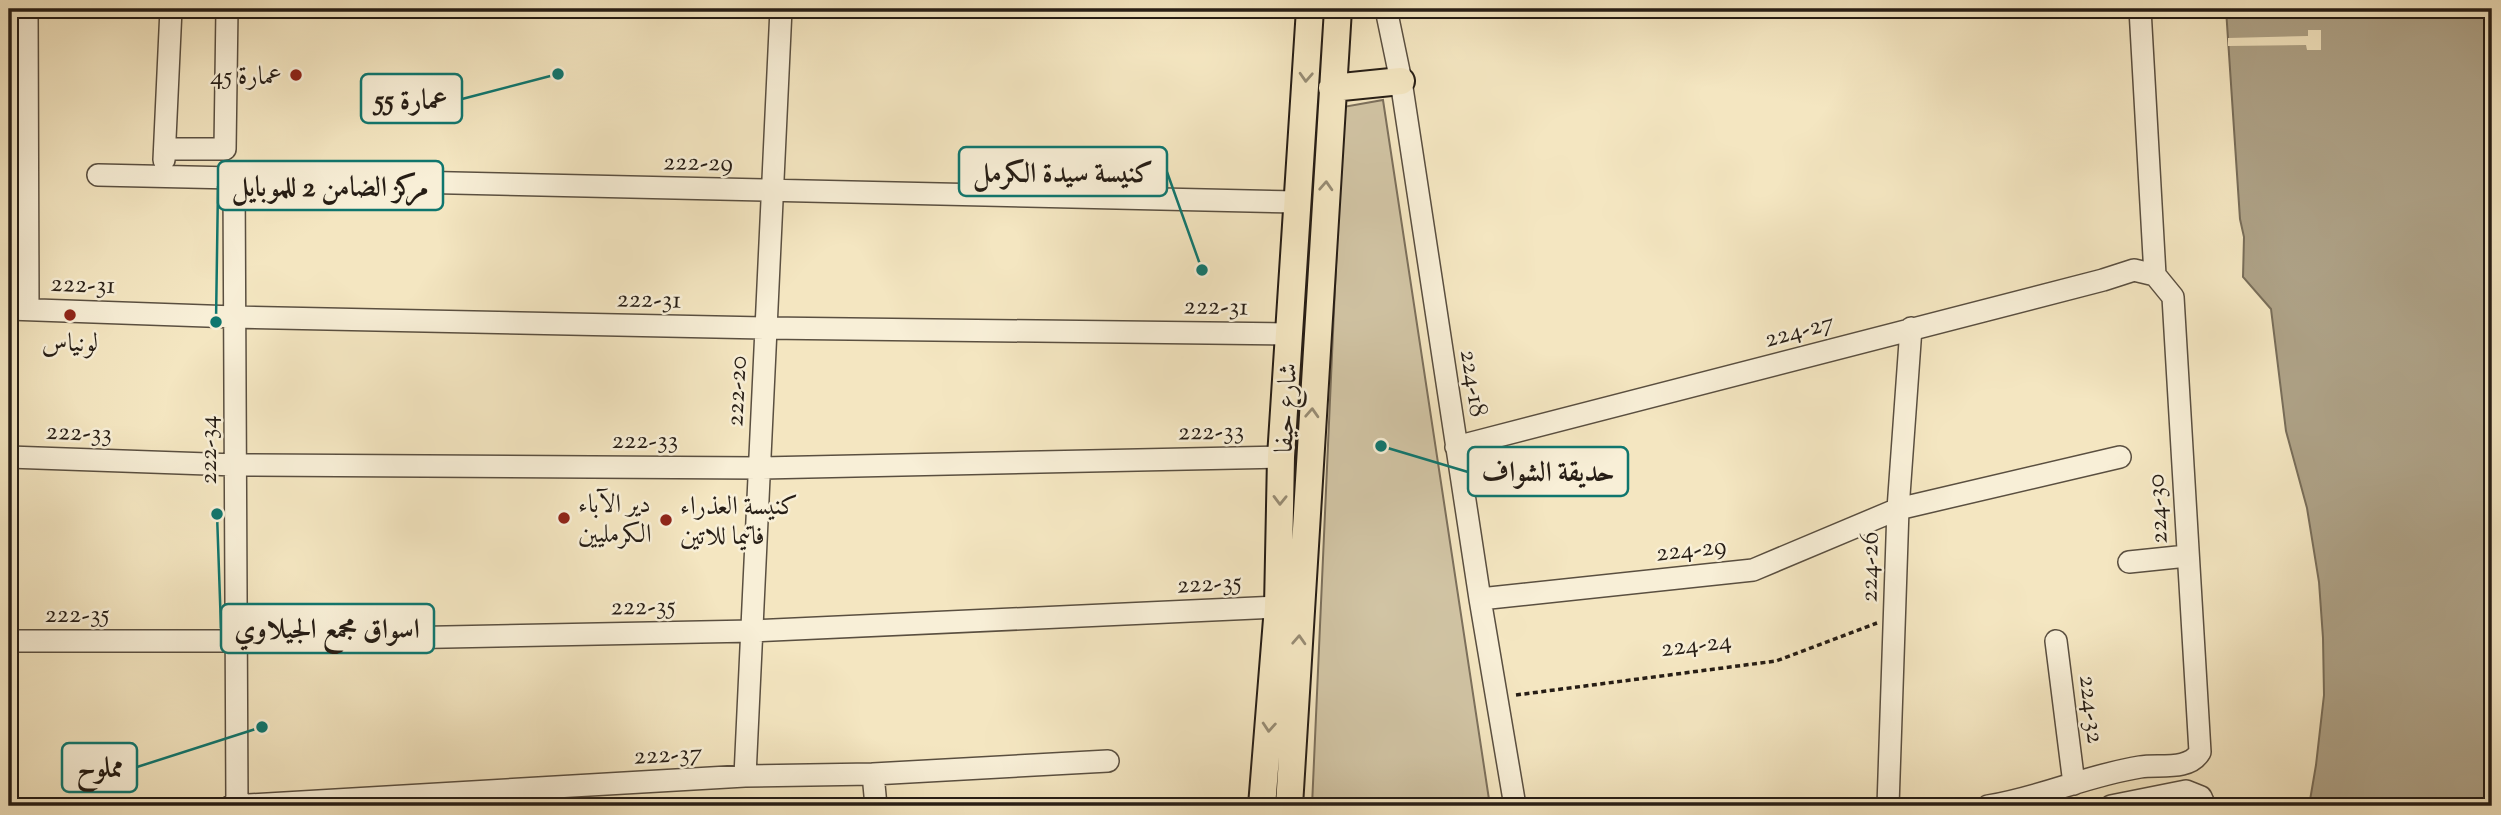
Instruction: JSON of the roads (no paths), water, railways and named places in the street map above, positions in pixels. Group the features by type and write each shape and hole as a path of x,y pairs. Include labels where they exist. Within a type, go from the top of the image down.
{"main road":[{"name":"شارع حيفا","path":"1259,799 1278,607 1281,457 1310,9"},
{"name":"شارع حيفا","path":"1289,806 1338,9"},
{"path":"1332,88 1401,81"}],"street":[{"path":"18,309 27,9"},
{"path":"163,176 171,9"},
{"path":"165,149 225,149 227,9"},
{"name":"222-20","path":"745,776 781,9"},
{"name":"224-18","path":"1386,9 1401,81 1456,447 1515,806"},
{"path":"2140,9 2155,275"},
{"name":"222-29","path":"99,175 1297,202"},
{"name":"222-34","path":"234,178 237,806"},
{"name":"224-27","path":"1456,447 2134,270 2155,275"},
{"name":"224-30","path":"2074,784 2133,768 2188,763 2197,758 2201,745 2187,556 2173,297 2155,275"},
{"name":"222-31","path":"18,309 235,317 766,328 1289,334"},
{"name":"224-26","path":"1888,806 1898,509 1910,328"},
{"name":"222-33","path":"9,457 236,465 759,468 1281,457"},
{"name":"224-29","path":"1480,599 1753,570 1898,509 2120,457"},
{"path":"2129,562 2187,556"},
{"name":"222-35","path":"9,641 237,641 751,631 1278,607"},
{"name":"224-32","path":"2056,641 2074,784"},
{"name":"222-37","path":"231,806 745,776 873,774 1108,761"},
{"path":"873,774 876,806"},
{"path":"1988,806 2074,784"},
{"path":"2111,806 2186,791 2201,797 2206,806"}],"place":[{"name":"عمارة 55","path":"558,74"},
{"name":"عمارة 45","path":"296,75"},
{"name":"كنيسة سيدة الكرمل","path":"1202,270"},
{"name":"لونياس","path":"70,315"},
{"name":"مركز الضامن 2 للموبايل","path":"216,322"},
{"name":"حديقة الشواف","path":"1381,446"},
{"name":"اسواق مجمع الجيلاوي","path":"217,514"},
{"name":"دير الآباء الكرمليين","path":"564,518"},
{"name":"كنيسة العذراء فاتيما للاتين","path":"666,520"},
{"name":"مملوح","path":"262,727"}]}
